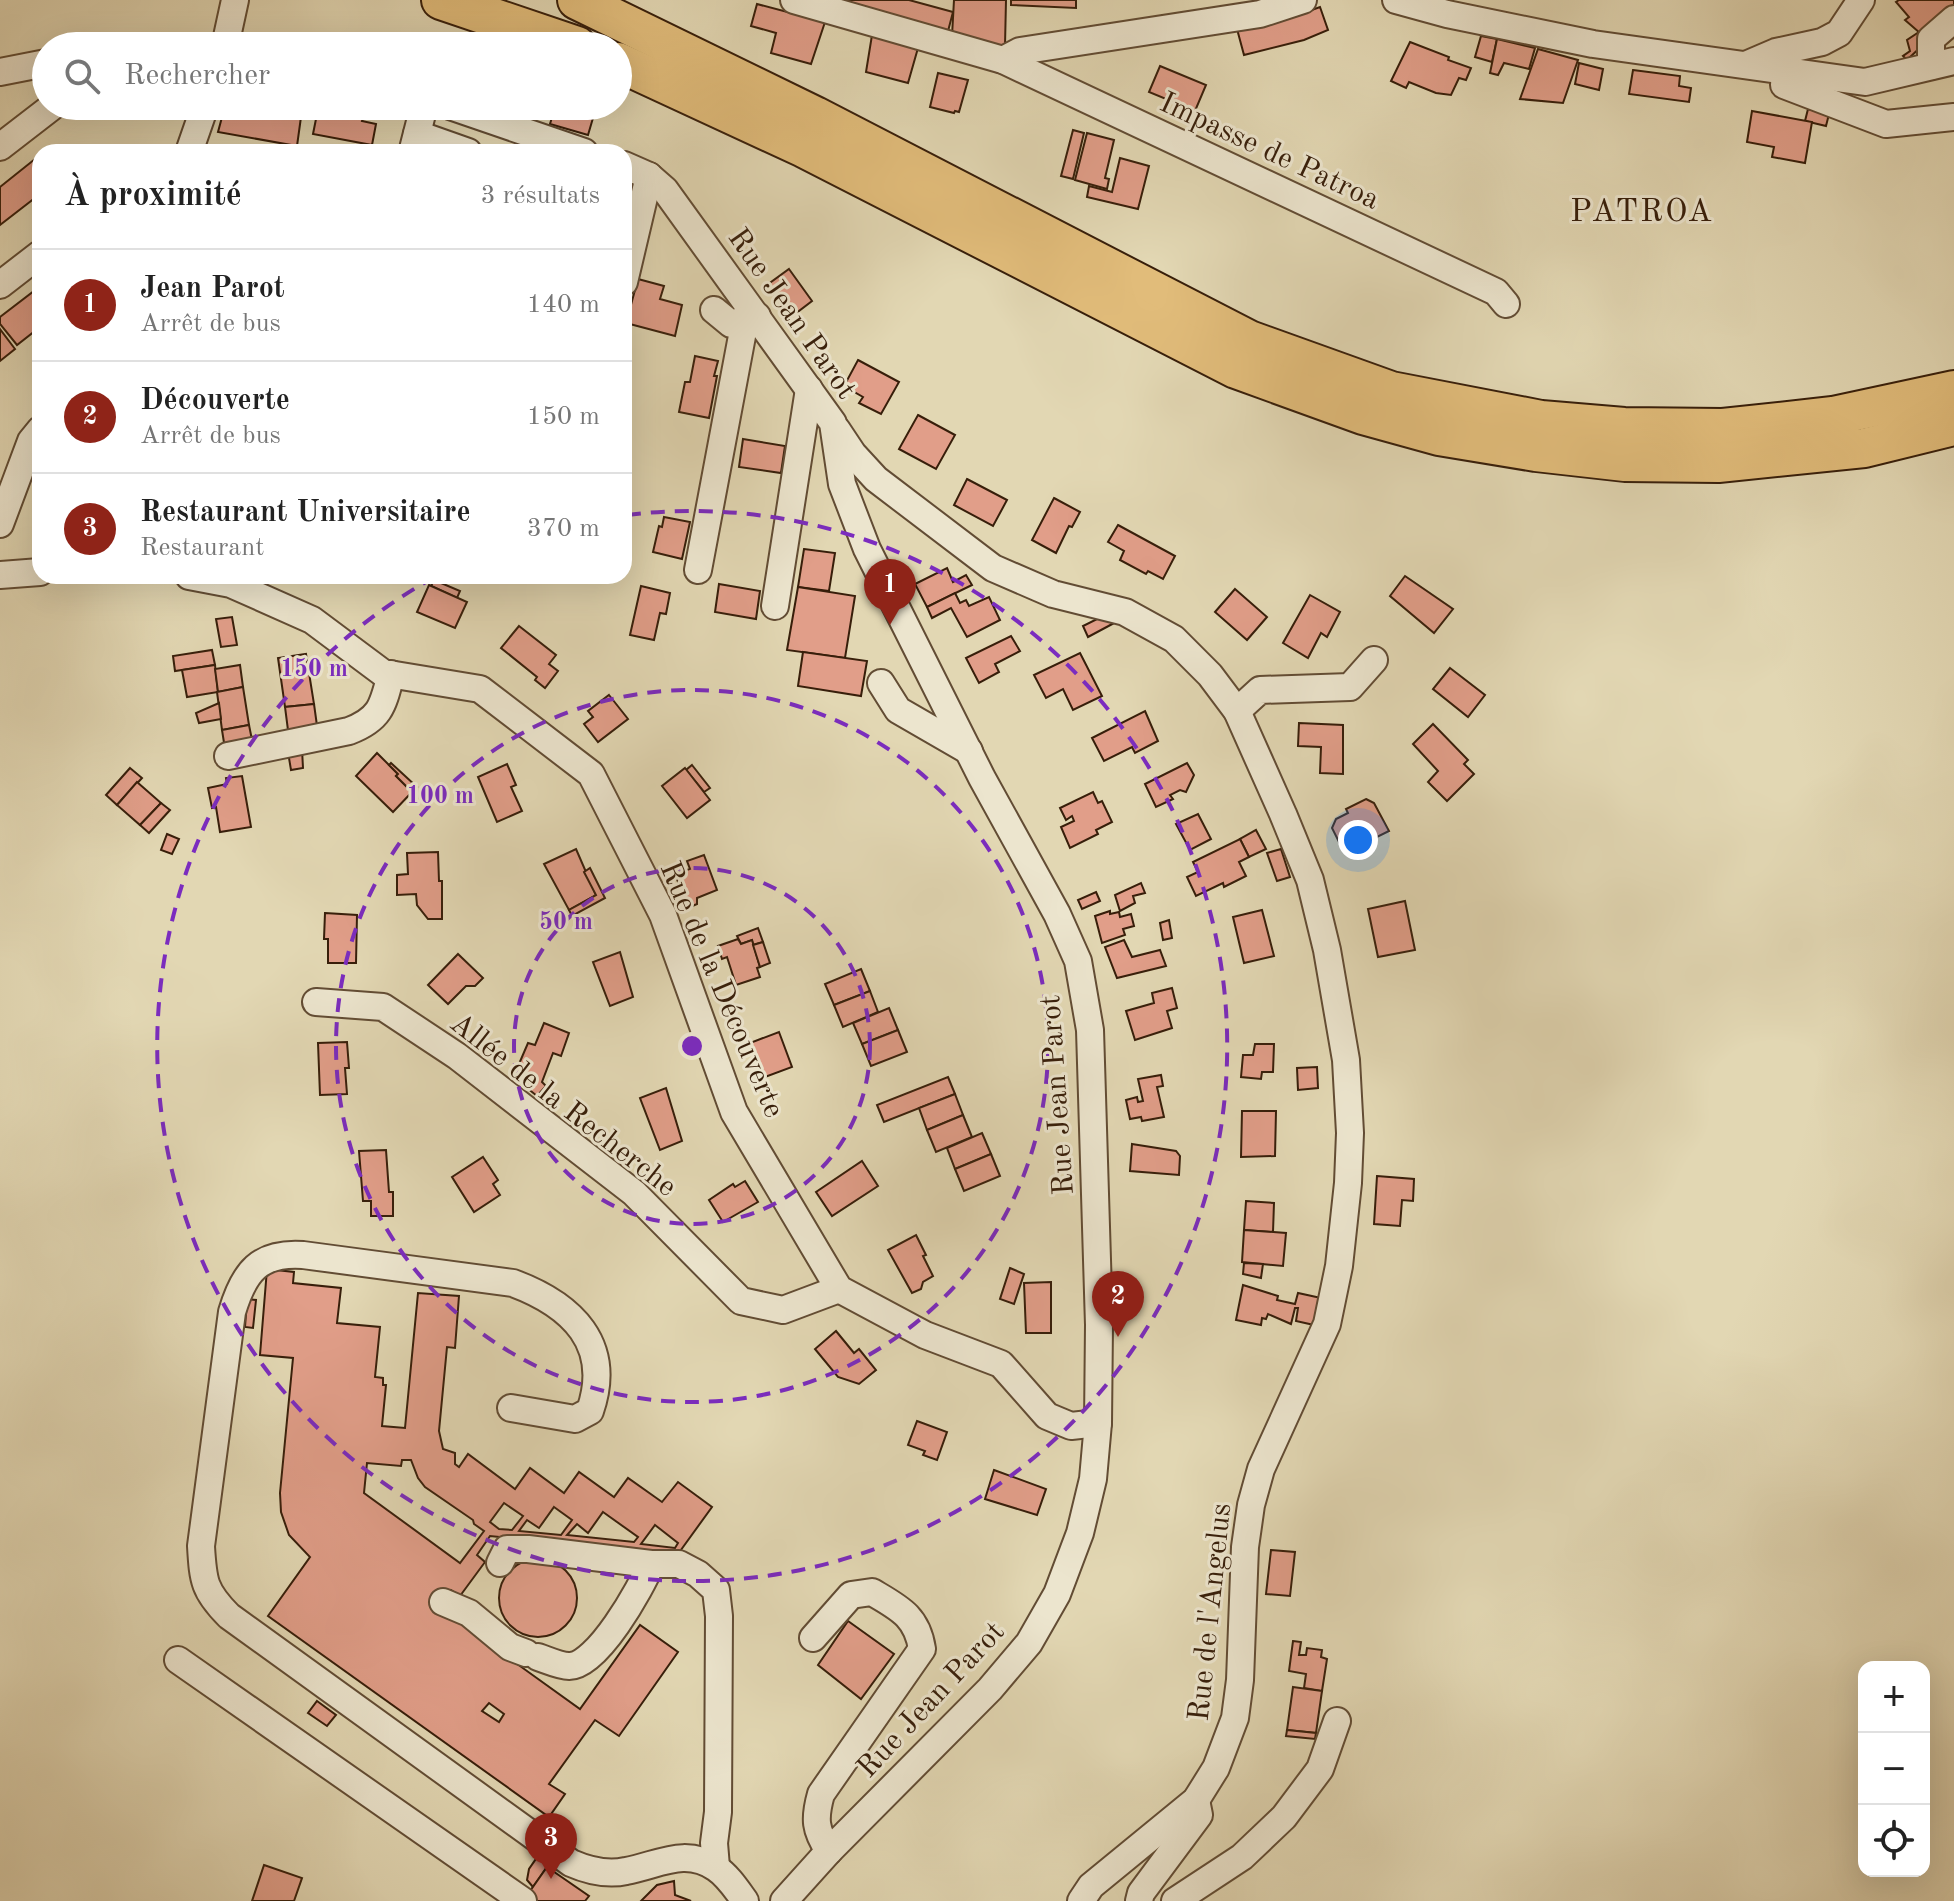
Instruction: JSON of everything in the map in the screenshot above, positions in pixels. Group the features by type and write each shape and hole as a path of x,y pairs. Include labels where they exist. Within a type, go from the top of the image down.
{"highway":[{"path":"441,0 536,32"},
{"path":"577,0 801,109 1249,340 1391,391 1541,420 1624,427 1723,428 1833,416 1954,390"},
{"path":"632,68 804,148 1236,369 1363,415 1424,432 1550,454 1625,462 1718,463 1864,448 1954,426"}],"street":[{"name":"Impasse de Patroa","path":"794,0 1003,60 1496,292 1506,304"},
{"path":"1003,60 1020,51 1260,14 1303,0"},
{"path":"1396,0 1447,14 1593,44 1865,82 1942,63 1931,39 1954,19"},
{"path":"1746,65 1776,52 1822,42 1839,33 1861,0"},
{"path":"228,32 233,10"},
{"path":"0,72 32,66"},
{"path":"1785,71 1784,85 1886,124 1954,117"},
{"path":"0,147 35,120"},
{"path":"175,144 197,120"},
{"path":"192,144 200,120"},
{"path":"415,143 421,120"},
{"path":"491,120 561,144"},
{"name":"Rue Jean Parot","path":"632,169 649,176 665,190 751,318 833,423 842,484 867,549 969,751 1057,914 1078,961 1090,1030 1099,1325 1098,1423 1093,1479 1080,1533 1057,1594 1029,1643 990,1689 829,1851 784,1901"},
{"path":"632,248 649,176"},
{"path":"0,285 32,260"},
{"path":"698,570 751,318 731,324 714,310"},
{"path":"775,606 809,389"},
{"name":"Rue de l'Angelus","path":"833,423 853,454 876,479 993,568 1053,594 1125,612 1174,639 1210,675 1237,711 1310,880 1327,950 1346,1060 1350,1133 1339,1266 1327,1324 1261,1469 1251,1505 1245,1547 1240,1680 1235,1718 1216,1768 1196,1800 1091,1886 1081,1901"},
{"path":"0,524 32,440"},
{"path":"0,575 32,573"},
{"path":"228,756 365,725 383,707 391,674 383,673 312,620 231,584"},
{"path":"1237,711 1260,690 1350,687 1374,660"},
{"name":"Rue de la Découverte","path":"391,674 480,689 591,774 663,915 734,1112 839,1289"},
{"path":"881,683 898,710 969,751"},
{"name":"Allée de la Recherche","path":"316,1002 383,1007 457,1056 634,1193 741,1301 783,1310 839,1289"},
{"path":"511,1408 575,1419 590,1411 595,1396 593,1352 575,1318 540,1293 513,1283 303,1255 280,1254 262,1261 238,1291 232,1312 201,1546 202,1573 211,1598 229,1616 571,1863 584,1869 624,1872 686,1856 716,1867 745,1901"},
{"path":"839,1289 925,1335 1001,1364 1047,1416 1071,1426 1098,1423"},
{"path":"500,1563 507,1549 528,1549 651,1564 679,1564 698,1574 716,1590 719,1616 716,1867"},
{"path":"443,1602 469,1613 510,1647 571,1666 589,1659 642,1587 651,1564"},
{"path":"813,1638 851,1595 872,1592 912,1619 922,1649 821,1794 816,1811 817,1834 829,1851"},
{"path":"178,1660 523,1901"},
{"path":"1175,1901 1242,1857 1284,1817 1320,1769 1337,1721"},
{"path":"1139,1901 1141,1893 1199,1815 1196,1800"}],"building":[{"path":"824,0 909,0 953,12 947,35"},
{"path":"954,0 1006,0 1005,46 994,48 952,36"},
{"path":"1011,0 1076,0 1076,8 1011,5"},
{"path":"1954,0 1954,16 1928,40 1905,20 1909,17 1896,2"},
{"path":"757,4 825,22 811,64 771,53 776,33 751,26"},
{"path":"1320,7 1328,30 1304,40 1244,55 1237,29"},
{"path":"1919,32 1928,40 1907,60 1903,56 1910,51 1907,40"},
{"path":"872,35 918,48 908,83 866,72"},
{"path":"1481,36 1497,39 1492,62 1475,57"},
{"path":"1497,39 1535,48 1529,69 1504,63 1498,75 1490,73"},
{"path":"1410,42 1471,68 1466,80 1459,78 1451,95 1436,93 1409,82 1406,88 1391,81"},
{"path":"1538,49 1578,60 1563,103 1520,99"},
{"path":"1579,63 1603,69 1599,90 1575,84"},
{"path":"1160,66 1206,85 1195,111 1149,92"},
{"path":"1633,70 1680,76 1679,86 1691,88 1689,102 1629,94"},
{"path":"938,73 968,80 959,112 930,107"},
{"path":"1808,109 1829,114 1826,126 1805,121"},
{"path":"1752,111 1812,122 1805,163 1772,157 1774,147 1747,142"},
{"path":"221,120 301,120 297,144 218,132"},
{"path":"316,120 362,120 376,124 372,144 313,134"},
{"path":"551,120 592,120 588,135 550,124"},
{"path":"1073,130 1084,133 1073,179 1061,176"},
{"path":"1087,133 1114,140 1105,178 1109,179 1107,189 1075,180"},
{"path":"1120,158 1149,166 1138,209 1087,197 1089,186 1112,192"},
{"path":"32,161 32,200 0,225 0,187"},
{"path":"789,269 812,301 791,317 767,285"},
{"path":"638,279 664,286 660,299 682,305 675,336 632,325 632,301"},
{"path":"32,293 32,333 17,345 0,324 0,317"},
{"path":"0,329 15,349 0,361"},
{"path":"695,356 718,361 709,418 679,412 685,382 690,382"},
{"path":"858,360 899,382 881,414 859,403 863,397 844,386"},
{"path":"918,415 955,435 936,469 899,449"},
{"path":"743,439 785,446 781,473 739,467"},
{"path":"967,479 1007,500 993,526 954,505"},
{"path":"1054,498 1080,512 1072,527 1069,526 1056,553 1032,540"},
{"path":"664,517 690,522 682,559 653,552"},
{"path":"1118,525 1175,556 1163,579 1120,560 1124,551 1108,542"},
{"path":"804,549 835,553 829,591 798,587"},
{"path":"947,568 953,582 966,575 972,585 927,607 915,584"},
{"path":"1405,576 1453,609 1434,633 1390,596"},
{"path":"443,584 460,591 457,598 431,586"},
{"path":"719,584 760,591 756,619 715,612"},
{"path":"429,585 467,602 455,628 417,612"},
{"path":"641,586 670,593 666,614 660,613 654,640 630,635"},
{"path":"798,587 855,596 845,658 787,650"},
{"path":"1235,589 1267,617 1247,640 1215,612"},
{"path":"955,593 960,603 966,600 969,606 989,597 1000,620 967,637 951,608 932,618 927,607"},
{"path":"1310,595 1340,612 1327,637 1321,633 1308,658 1283,643"},
{"path":"232,617 237,645 221,647 216,619"},
{"path":"1099,618 1116,622 1088,637 1083,626"},
{"path":"519,626 556,655 549,664 558,671 545,688 535,680 537,677 501,648"},
{"path":"1011,636 1020,651 995,664 999,672 979,683 966,658"},
{"path":"212,650 215,665 175,671 173,656"},
{"path":"803,652 867,661 861,696 798,686"},
{"path":"1080,653 1102,696 1073,710 1063,689 1046,698 1034,675"},
{"path":"306,654 314,704 285,707 278,658"},
{"path":"215,665 218,692 187,697 182,670"},
{"path":"240,665 243,687 218,692 215,669"},
{"path":"1450,668 1485,695 1468,717 1433,689"},
{"path":"243,687 249,725 222,730 217,692"},
{"path":"609,695 628,719 598,742 584,724 593,717 588,711"},
{"path":"219,703 221,719 199,723 196,713"},
{"path":"314,704 318,733 289,738 285,707"},
{"path":"1145,711 1158,741 1135,753 1132,747 1104,761 1092,738"},
{"path":"1299,723 1343,725 1343,774 1320,773 1321,747 1298,746"},
{"path":"1433,724 1468,760 1464,764 1474,774 1447,801 1428,782 1438,771 1413,744"},
{"path":"249,725 253,745 225,749 222,730"},
{"path":"302,749 303,768 291,770 288,752"},
{"path":"377,753 412,792 393,812 356,776"},
{"path":"391,763 417,787 412,792 396,776 398,774 389,765"},
{"path":"1187,763 1194,775 1186,792 1180,790 1170,795 1173,799 1156,807 1145,784"},
{"path":"507,764 516,785 511,787 522,811 497,822 478,777"},
{"path":"692,765 710,788 704,792 686,770"},
{"path":"130,768 142,778 117,805 106,795"},
{"path":"685,768 710,800 687,818 662,786"},
{"path":"242,776 251,827 220,832 216,807 212,808 208,788 227,784 226,778"},
{"path":"137,782 161,803 140,825 117,805"},
{"path":"1093,792 1098,803 1102,801 1112,822 1096,830 1098,834 1070,848 1061,827 1074,821 1072,816 1066,820 1060,808"},
{"path":"1366,799 1374,803 1389,831 1377,837 1361,834 1357,852 1342,848 1332,828 1336,819 1348,813 1346,809"},
{"path":"161,803 170,810 149,833 140,825"},
{"path":"1198,814 1211,839 1190,850 1176,824"},
{"path":"1256,830 1266,849 1249,857 1240,839"},
{"path":"167,834 179,839 172,854 161,850"},
{"path":"1240,839 1249,857 1239,862 1246,876 1196,896 1187,877 1198,872 1193,862"},
{"path":"576,849 596,895 569,910 544,864"},
{"path":"1281,849 1290,877 1277,881 1267,853"},
{"path":"438,852 442,919 428,919 417,905 416,894 397,895 397,875 408,874 407,853"},
{"path":"704,855 717,890 697,898 697,904 688,908 675,874 690,869 687,861"},
{"path":"590,868 605,898 572,916 569,910 596,895 584,872"},
{"path":"1141,883 1145,893 1133,896 1135,903 1120,911 1115,895"},
{"path":"1096,892 1100,901 1082,909 1078,900"},
{"path":"1405,901 1415,950 1378,957 1368,909"},
{"path":"1262,910 1274,956 1244,963 1233,917"},
{"path":"1110,911 1110,914 1119,912 1120,917 1131,914 1134,926 1123,929 1125,935 1102,943 1095,916"},
{"path":"325,913 357,915 356,963 328,963 328,939 324,939"},
{"path":"1169,920 1172,938 1163,940 1160,923"},
{"path":"758,928 763,942 753,945 752,940 741,944 737,936"},
{"path":"738,939 741,944 752,940 760,977 736,985 727,957 722,959 718,946"},
{"path":"1124,940 1132,957 1160,950 1166,966 1117,978 1105,947"},
{"path":"763,942 770,963 760,967 753,945"},
{"path":"620,952 633,997 610,1006 593,962"},
{"path":"458,954 483,978 475,986 466,986 448,1004 428,985"},
{"path":"861,969 870,991 834,1005 825,984"},
{"path":"1172,988 1177,1008 1167,1011 1172,1028 1135,1040 1126,1011 1154,1003 1152,993"},
{"path":"870,991 878,1012 843,1027 834,1005"},
{"path":"889,1008 898,1030 862,1044 853,1023"},
{"path":"544,1023 569,1033 561,1056 553,1053 542,1082 546,1086 537,1096 511,1075 528,1043 535,1045"},
{"path":"898,1030 907,1052 871,1066 862,1044"},
{"path":"779,1032 792,1067 765,1077 750,1043"},
{"path":"347,1042 347,1094 320,1095 318,1043"},
{"path":"1255,1044 1274,1044 1273,1072 1262,1072 1261,1079 1241,1077 1243,1055 1253,1055"},
{"path":"1317,1067 1318,1088 1298,1090 1297,1068"},
{"path":"1161,1075 1163,1086 1157,1087 1164,1117 1142,1121 1141,1117 1130,1119 1126,1100 1137,1097 1138,1102 1143,1101 1138,1079"},
{"path":"948,1077 955,1094 884,1122 877,1105"},
{"path":"666,1088 682,1141 660,1150 640,1098"},
{"path":"955,1094 963,1115 927,1130 919,1108"},
{"path":"1242,1111 1276,1111 1275,1156 1241,1157"},
{"path":"963,1115 972,1137 936,1152 927,1130"},
{"path":"982,1133 991,1154 955,1169 947,1148"},
{"path":"1132,1144 1176,1151 1180,1156 1179,1175 1130,1171"},
{"path":"386,1150 389,1192 393,1192 393,1216 371,1216 371,1201 363,1201 359,1151"},
{"path":"991,1154 1000,1176 964,1191 955,1169"},
{"path":"483,1157 498,1180 493,1184 500,1195 474,1212 452,1177"},
{"path":"862,1161 878,1186 832,1216 816,1192"},
{"path":"1377,1176 1414,1179 1413,1201 1402,1200 1400,1226 1374,1224"},
{"path":"745,1181 758,1202 723,1222 709,1200 733,1184 735,1187"},
{"path":"1246,1201 1274,1203 1273,1232 1244,1230"},
{"path":"1244,1230 1286,1233 1283,1266 1242,1262"},
{"path":"916,1235 933,1276 923,1282 921,1289 912,1293 888,1250"},
{"path":"1244,1263 1263,1264 1261,1278 1243,1274"},
{"path":"1010,1268 1024,1274 1014,1304 1000,1299"},
{"path":"267,1269 294,1272 293,1283 341,1288 337,1323 380,1327 375,1377 383,1378 383,1385 386,1385 382,1426 405,1428 418,1293 459,1296 455,1348 447,1347 439,1431 443,1449 455,1453 455,1464 459,1467 468,1454 515,1489 530,1468 564,1493 579,1472 614,1497 628,1478 662,1502 678,1482 712,1507 678,1554 490,1536 477,1555 485,1562 460,1596 451,1590 438,1607 485,1632 481,1638 580,1709 640,1625 678,1652 619,1736 595,1720 549,1784 565,1794 549,1817 268,1616 310,1557 289,1535 281,1512 280,1493 293,1358 260,1355","holes":["402,1460 411,1460 425,1487 484,1531 460,1563 364,1493 367,1463 401,1466","504,1503 523,1516 512,1530 499,1529 490,1522","554,1507 572,1520 561,1535 519,1531 527,1520 539,1528","603,1512 638,1537 634,1542 567,1535 577,1524 588,1533","655,1525 678,1543 675,1548 641,1544","489,1703 504,1714 499,1722 482,1711"]},
{"path":"1051,1282 1051,1333 1026,1333 1024,1283"},
{"path":"1243,1285 1278,1296 1277,1300 1295,1304 1298,1293 1321,1298 1314,1325 1296,1321 1298,1308 1295,1308 1291,1324 1268,1314 1266,1319 1262,1318 1261,1325 1236,1320"},
{"path":"247,1299 256,1300 253,1328 245,1327"},
{"path":"836,1331 854,1353 859,1349 876,1370 859,1384 838,1377 815,1349"},
{"path":"917,1421 947,1432 937,1460 923,1455 925,1451 908,1445"},
{"path":"994,1470 1046,1489 1037,1515 985,1499"},
{"path":"1271,1550 1295,1552 1290,1596 1266,1594"},
{"path":"530,1559 546,1559 560,1565 571,1576 577,1598 571,1620 560,1631 546,1637 530,1637 516,1631 505,1620 499,1606 499,1590 505,1576 516,1565"},
{"path":"848,1621 894,1654 861,1699 818,1665"},
{"path":"1293,1641 1301,1642 1299,1655 1306,1655 1307,1648 1322,1650 1321,1657 1327,1659 1322,1691 1304,1688 1306,1674 1289,1671"},
{"path":"1293,1687 1322,1691 1316,1733 1287,1730"},
{"path":"317,1701 336,1715 327,1726 308,1713"},
{"path":"1287,1730 1316,1733 1315,1739 1286,1736"},
{"path":"538,1856 553,1867 550,1870 547,1867 533,1887 527,1880 529,1869"},
{"path":"264,1865 302,1878 294,1901 252,1901"},
{"path":"547,1867 589,1896 585,1901 523,1901"},
{"path":"674,1881 675,1895 691,1901 641,1901 657,1885"}],"place":[{"name":"Jean Parot","path":"890,625"},
{"name":"Découverte","path":"1118,1337"},
{"name":"Restaurant Universitaire","path":"551,1879"}],"district":[{"name":"PATROA","path":"1642,210"}]}
